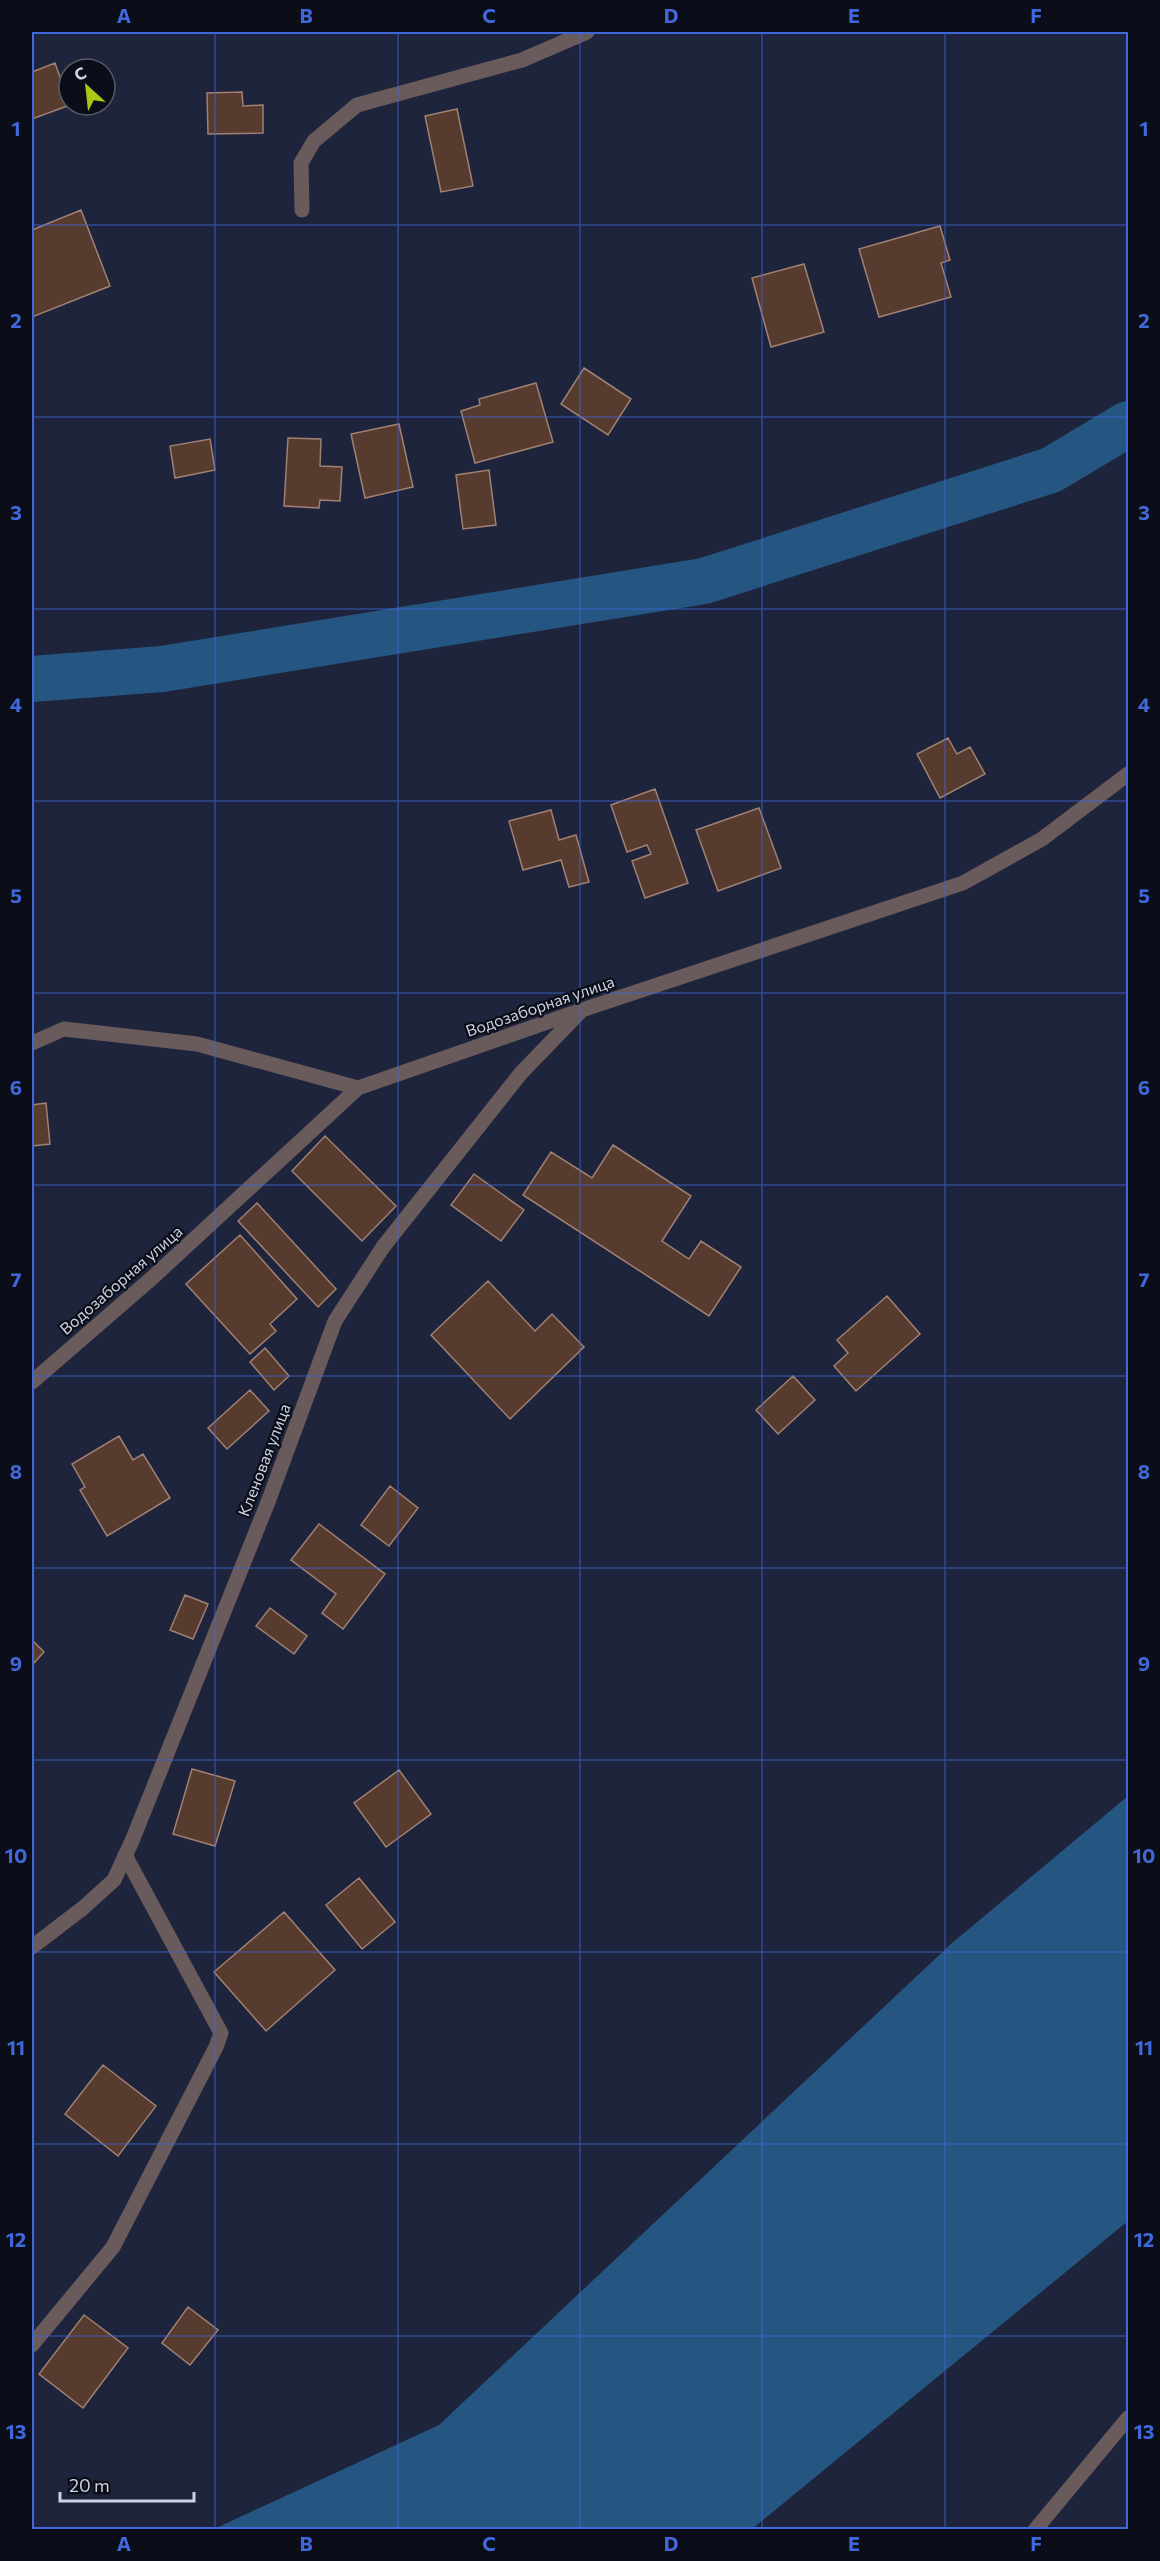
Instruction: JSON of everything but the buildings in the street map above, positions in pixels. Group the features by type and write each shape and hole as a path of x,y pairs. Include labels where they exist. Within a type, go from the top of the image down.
{"street":[{"path":"302,210 301,163 315,141 357,105 522,60 587,32"},
{"name":"Водозаборная улица","path":"32,1382 152,1278 358,1088 582,1010 963,883 1042,839 1128,774"},
{"name":"Кленовая улица","path":"32,1947 83,1908 114,1880 268,1502 334,1321 383,1247 521,1073 582,1010"},
{"path":"32,1043 64,1029 197,1044 358,1088"},
{"path":"32,2345 113,2247 216,2047 220,2033 125,1855"},
{"path":"1035,2529 1128,2418"}],"water":[{"path":"1128,1796 1128,2221 752,2529 214,2529 439,2425 952,1943"}],"waterway":[{"path":"32,679 162,669 704,581 1051,470 1128,424"}]}
